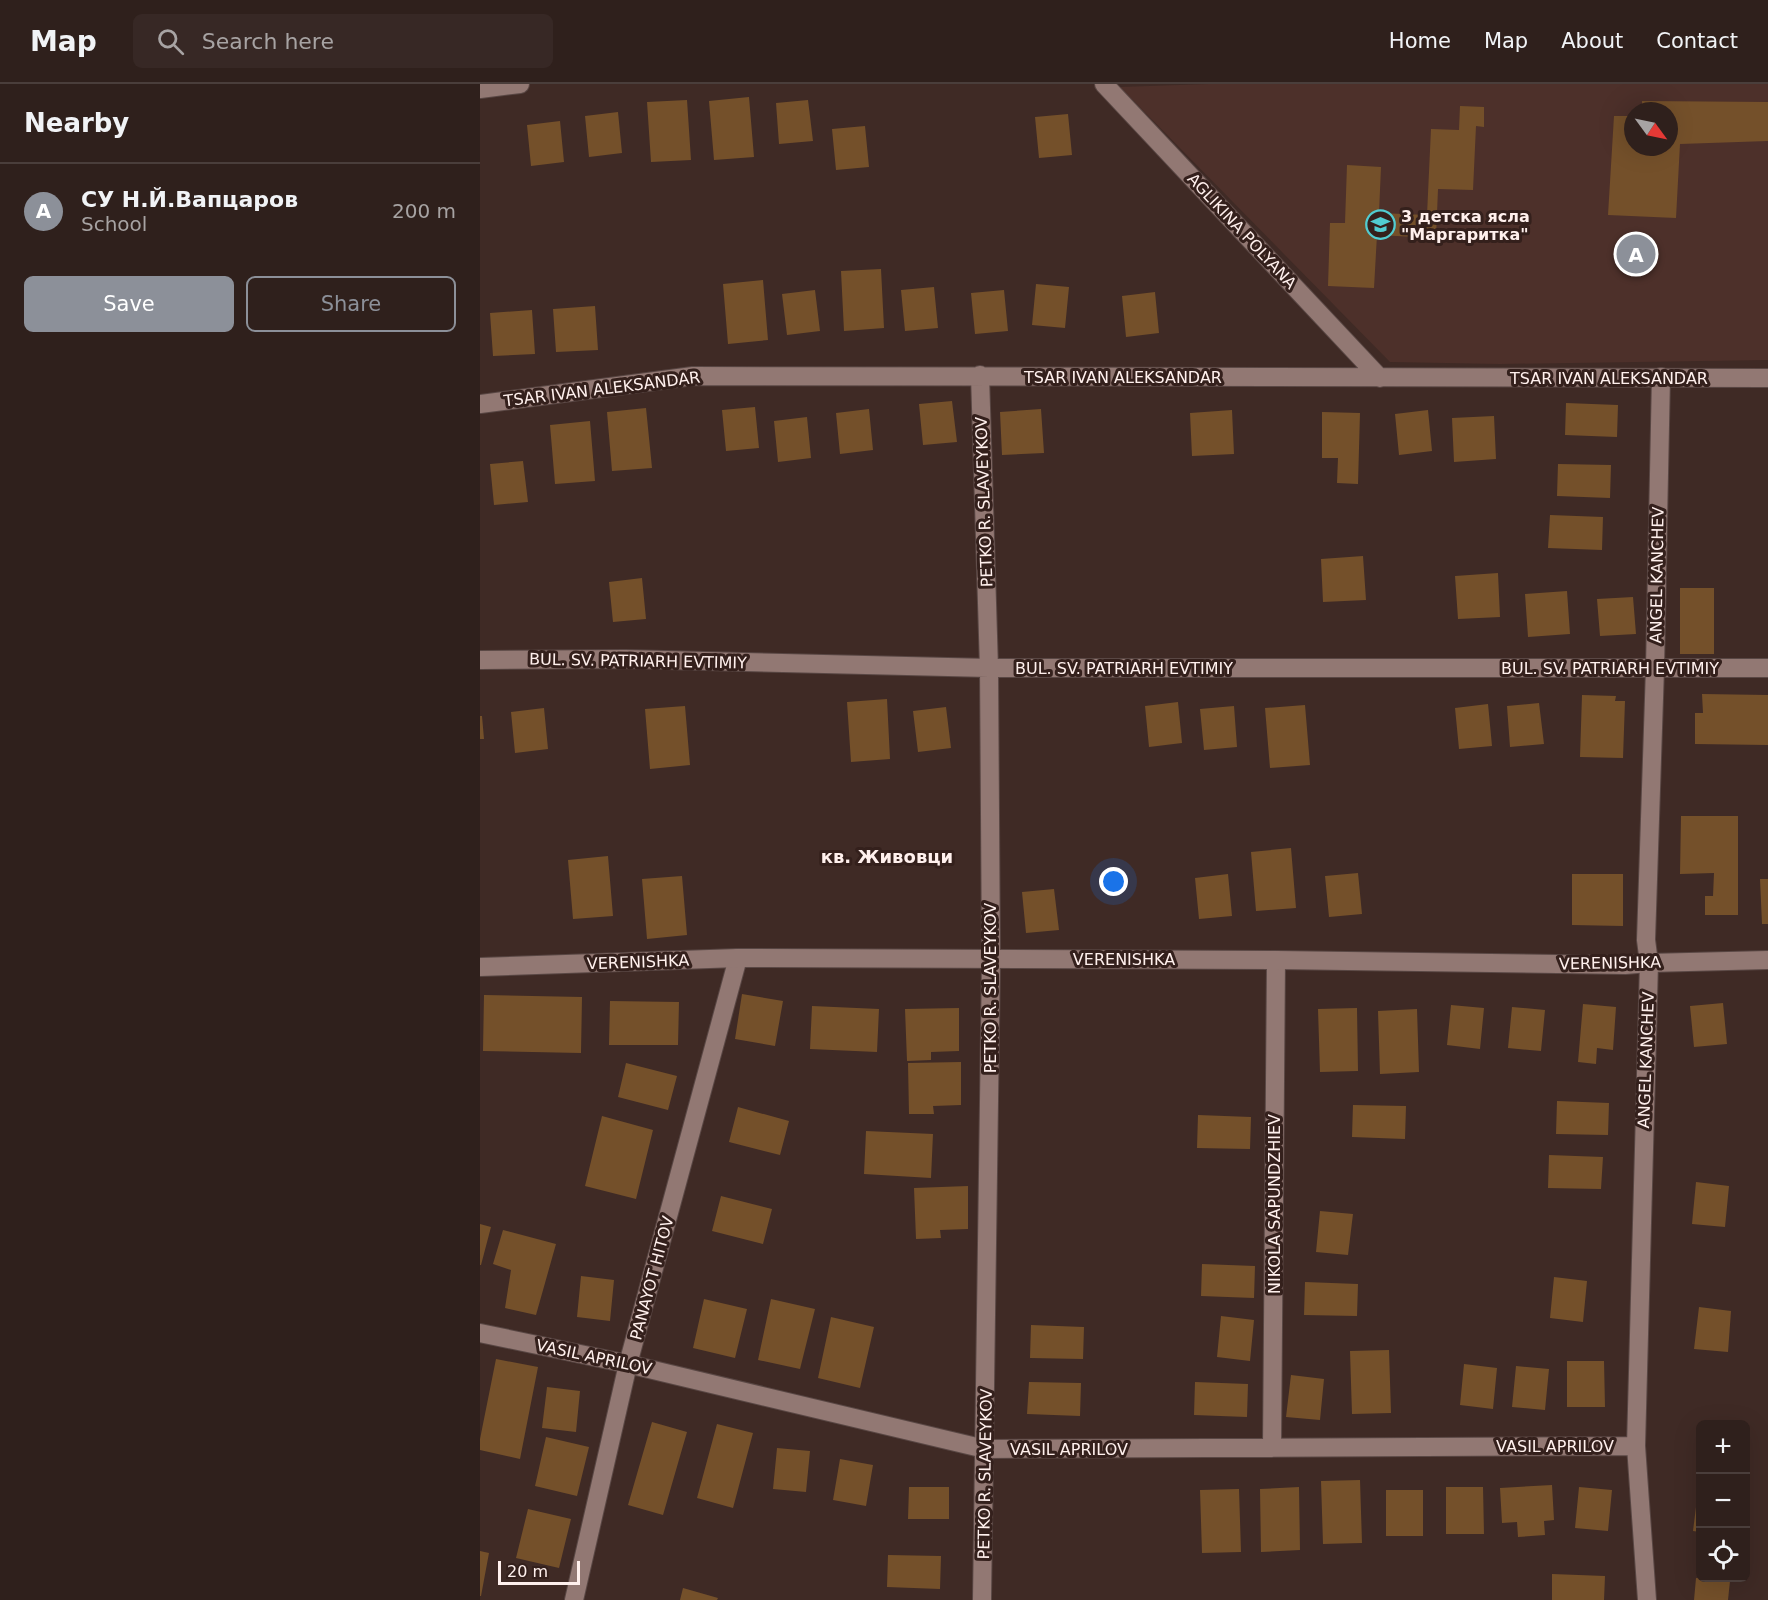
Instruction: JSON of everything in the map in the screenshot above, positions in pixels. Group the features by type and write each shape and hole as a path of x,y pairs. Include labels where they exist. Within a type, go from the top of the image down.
{"street":[{"path":"480,89 520,84"},
{"name":"AGLIKINA POLYANA","path":"1104,84 1380,378"},
{"name":"PETKO R. SLAVEYKOV","path":"980,375 989,668 991,959 986,1449 982,1600"},
{"name":"TSAR IVAN ALEKSANDAR","path":"480,404 693,376 1768,378"},
{"name":"ANGEL KANCHEV","path":"1647,1600 1636,1446 1649,963 1646,940 1661,377"},
{"name":"BUL. SV. PATRIARH EVTIMIY","path":"480,660 625,659 989,668 1768,668"},
{"name":"VERENISHKA","path":"480,967 738,958 1275,960 1625,966 1649,963 1768,960"},
{"name":"PANAYOT HITOV","path":"573,1600 628,1364 738,958"},
{"name":"NIKOLA SAPUNDZHIEV","path":"1272,1448 1275,960"},
{"name":"VASIL APRILOV","path":"480,1333 628,1364 986,1449 1636,1446"}],"shaded area":[{"path":"1208,84 1768,84 1768,360 1500,364 1390,362 1120,87"}],"building":[{"path":"749,97 754,157 714,160 709,101"},
{"path":"687,100 691,160 651,162 647,102"},
{"path":"808,100 813,141 779,144 776,103"},
{"path":"1642,101 1768,102 1768,141 1680,144 1676,218 1608,215 1614,116 1624,116 1624,156 1678,156 1678,102"},
{"path":"1460,106 1484,107 1484,127 1476,126 1473,190 1438,189 1436,238 1377,235 1374,288 1328,286 1330,223 1345,223 1347,165 1381,167 1379,213 1427,215 1431,129 1459,130"},
{"path":"618,112 622,153 589,157 585,116"},
{"path":"1068,114 1072,155 1039,158 1035,117"},
{"path":"560,121 564,162 531,166 527,125"},
{"path":"865,126 869,167 836,170 832,129"},
{"path":"881,269 884,328 844,331 841,271"},
{"path":"763,280 768,340 728,344 723,284"},
{"path":"1036,284 1069,287 1065,328 1032,325"},
{"path":"934,287 938,328 905,331 901,290"},
{"path":"815,290 820,331 787,335 782,294"},
{"path":"1004,290 1008,331 975,334 971,293"},
{"path":"1155,292 1159,333 1126,337 1122,296"},
{"path":"595,306 598,350 556,352 553,309"},
{"path":"532,310 535,354 493,356 490,313"},
{"path":"952,401 957,442 923,445 919,404"},
{"path":"1566,403 1618,405 1617,437 1565,435"},
{"path":"755,407 759,448 726,451 722,410"},
{"path":"646,408 652,468 612,471 607,412"},
{"path":"869,409 873,450 840,454 836,413"},
{"path":"1041,409 1044,453 1002,455 1000,412"},
{"path":"1232,410 1234,454 1192,456 1190,413"},
{"path":"1428,410 1432,451 1399,455 1395,414"},
{"path":"1322,412 1360,413 1358,484 1337,483 1338,458 1322,458"},
{"path":"1494,416 1496,459 1454,462 1452,418"},
{"path":"807,417 811,458 778,462 774,421"},
{"path":"590,421 595,481 555,484 550,425"},
{"path":"523,461 528,502 494,505 490,464"},
{"path":"1558,464 1611,465 1610,498 1557,496"},
{"path":"1550,515 1603,517 1602,550 1548,548"},
{"path":"1363,556 1366,600 1323,602 1321,559"},
{"path":"1498,573 1500,617 1458,619 1455,576"},
{"path":"642,578 646,619 613,622 609,582"},
{"path":"1680,588 1714,588 1714,654 1680,654"},
{"path":"1567,591 1570,634 1528,637 1525,594"},
{"path":"1633,597 1636,634 1600,636 1597,599"},
{"path":"1702,694 1768,695 1768,745 1695,744 1695,713 1703,713"},
{"path":"1582,695 1616,696 1615,701 1625,701 1623,758 1580,757"},
{"path":"887,699 890,759 851,762 847,702"},
{"path":"1178,702 1182,743 1149,747 1145,706"},
{"path":"1539,703 1544,744 1510,747 1507,706"},
{"path":"1488,704 1492,746 1459,749 1455,708"},
{"path":"1305,705 1310,765 1270,768 1265,708"},
{"path":"685,706 690,765 650,769 645,709"},
{"path":"1234,706 1237,747 1204,750 1200,709"},
{"path":"946,707 951,748 918,752 913,711"},
{"path":"544,708 548,749 515,753 511,712"},
{"path":"480,716 482,716 484,739 480,739"},
{"path":"1681,816 1738,816 1738,915 1705,915 1705,896 1713,896 1714,873 1680,874"},
{"path":"1291,848 1296,908 1256,911 1251,852"},
{"path":"608,856 613,916 573,919 568,860"},
{"path":"1358,873 1362,914 1329,917 1325,876"},
{"path":"1228,874 1232,916 1199,919 1195,878"},
{"path":"1572,874 1623,874 1623,926 1572,925"},
{"path":"682,876 687,935 647,939 642,879"},
{"path":"1760,879 1768,879 1768,924 1762,924"},
{"path":"1054,889 1059,930 1026,933 1022,892"},
{"path":"742,994 783,1001 775,1046 735,1039"},
{"path":"484,995 582,997 581,1053 483,1051"},
{"path":"610,1001 679,1002 678,1045 609,1045"},
{"path":"1723,1003 1727,1044 1694,1047 1690,1006"},
{"path":"1583,1004 1616,1007 1613,1050 1597,1048 1596,1064 1578,1062"},
{"path":"1451,1005 1484,1008 1480,1049 1447,1045"},
{"path":"812,1006 879,1009 877,1052 810,1049"},
{"path":"1512,1007 1545,1010 1541,1051 1508,1048"},
{"path":"959,1008 959,1051 931,1052 931,1060 907,1061 905,1009"},
{"path":"1357,1008 1358,1071 1320,1072 1318,1009"},
{"path":"1417,1009 1419,1072 1380,1074 1378,1011"},
{"path":"961,1062 961,1105 933,1106 934,1114 909,1114 908,1063"},
{"path":"626,1063 677,1076 668,1110 618,1097"},
{"path":"1557,1101 1609,1103 1608,1135 1556,1134"},
{"path":"1353,1105 1406,1106 1405,1139 1352,1137"},
{"path":"738,1107 789,1121 780,1155 729,1142"},
{"path":"1198,1115 1251,1117 1250,1149 1197,1148"},
{"path":"602,1116 653,1130 636,1199 585,1186"},
{"path":"866,1131 933,1134 931,1178 864,1174"},
{"path":"1549,1155 1603,1157 1601,1189 1548,1188"},
{"path":"1696,1182 1729,1186 1725,1227 1692,1224"},
{"path":"968,1186 968,1229 940,1230 941,1238 916,1239 914,1188"},
{"path":"721,1196 772,1209 763,1244 712,1231"},
{"path":"1320,1211 1353,1214 1348,1255 1316,1252"},
{"path":"480,1224 491,1227 481,1265 480,1265"},
{"path":"503,1230 556,1244 536,1315 505,1308 511,1270 493,1264"},
{"path":"1202,1264 1255,1266 1254,1298 1201,1296"},
{"path":"581,1276 614,1280 610,1321 577,1317"},
{"path":"1554,1277 1587,1281 1583,1322 1550,1318"},
{"path":"1305,1282 1358,1284 1357,1316 1304,1315"},
{"path":"704,1299 747,1309 735,1358 693,1348"},
{"path":"771,1299 815,1309 800,1369 758,1360"},
{"path":"1699,1307 1731,1311 1728,1352 1694,1349"},
{"path":"1221,1316 1254,1320 1250,1361 1217,1357"},
{"path":"831,1317 874,1327 860,1388 818,1378"},
{"path":"1031,1325 1084,1327 1083,1359 1030,1358"},
{"path":"1389,1350 1391,1413 1352,1414 1350,1351"},
{"path":"496,1359 538,1367 520,1459 480,1450 480,1439"},
{"path":"1567,1361 1604,1361 1605,1407 1567,1407"},
{"path":"1464,1364 1497,1368 1493,1409 1460,1405"},
{"path":"1516,1366 1549,1369 1545,1410 1512,1407"},
{"path":"1291,1375 1324,1379 1320,1420 1286,1417"},
{"path":"1029,1382 1081,1383 1080,1416 1027,1414"},
{"path":"1195,1382 1248,1384 1247,1417 1194,1415"},
{"path":"547,1387 580,1391 576,1432 542,1428"},
{"path":"652,1422 687,1432 663,1515 628,1505"},
{"path":"717,1424 753,1433 733,1508 697,1498"},
{"path":"546,1437 589,1447 577,1496 535,1486"},
{"path":"777,1448 810,1451 806,1492 773,1489"},
{"path":"840,1459 873,1465 866,1506 833,1500"},
{"path":"1360,1480 1362,1543 1323,1544 1321,1481"},
{"path":"1552,1485 1554,1520 1544,1521 1545,1535 1518,1537 1517,1522 1502,1523 1500,1488"},
{"path":"909,1487 949,1487 949,1519 908,1519"},
{"path":"1299,1487 1300,1550 1261,1552 1260,1489"},
{"path":"1446,1487 1483,1487 1484,1534 1446,1534"},
{"path":"1579,1487 1612,1490 1608,1531 1575,1528"},
{"path":"1239,1489 1241,1552 1202,1553 1200,1490"},
{"path":"1386,1490 1423,1490 1423,1536 1386,1536"},
{"path":"1696,1507 1696,1531 1693,1531"},
{"path":"528,1509 571,1519 559,1568 516,1558"},
{"path":"480,1551 489,1553 481,1596 480,1596"},
{"path":"888,1555 941,1556 940,1589 887,1587"},
{"path":"1552,1574 1605,1576 1604,1600 1552,1600"},
{"path":"1696,1578 1696,1582 1730,1582 1728,1600 1694,1600"},
{"path":"683,1588 718,1598 717,1600 680,1600"}],"place":[{"name":"3 детска ясла \"Маргаритка\"","path":"1380,225"},
{"name":"СУ Н.Й.Вапцаров","path":"1636,254"}],"district":[{"name":"кв. Живовци","path":"887,856"}]}
